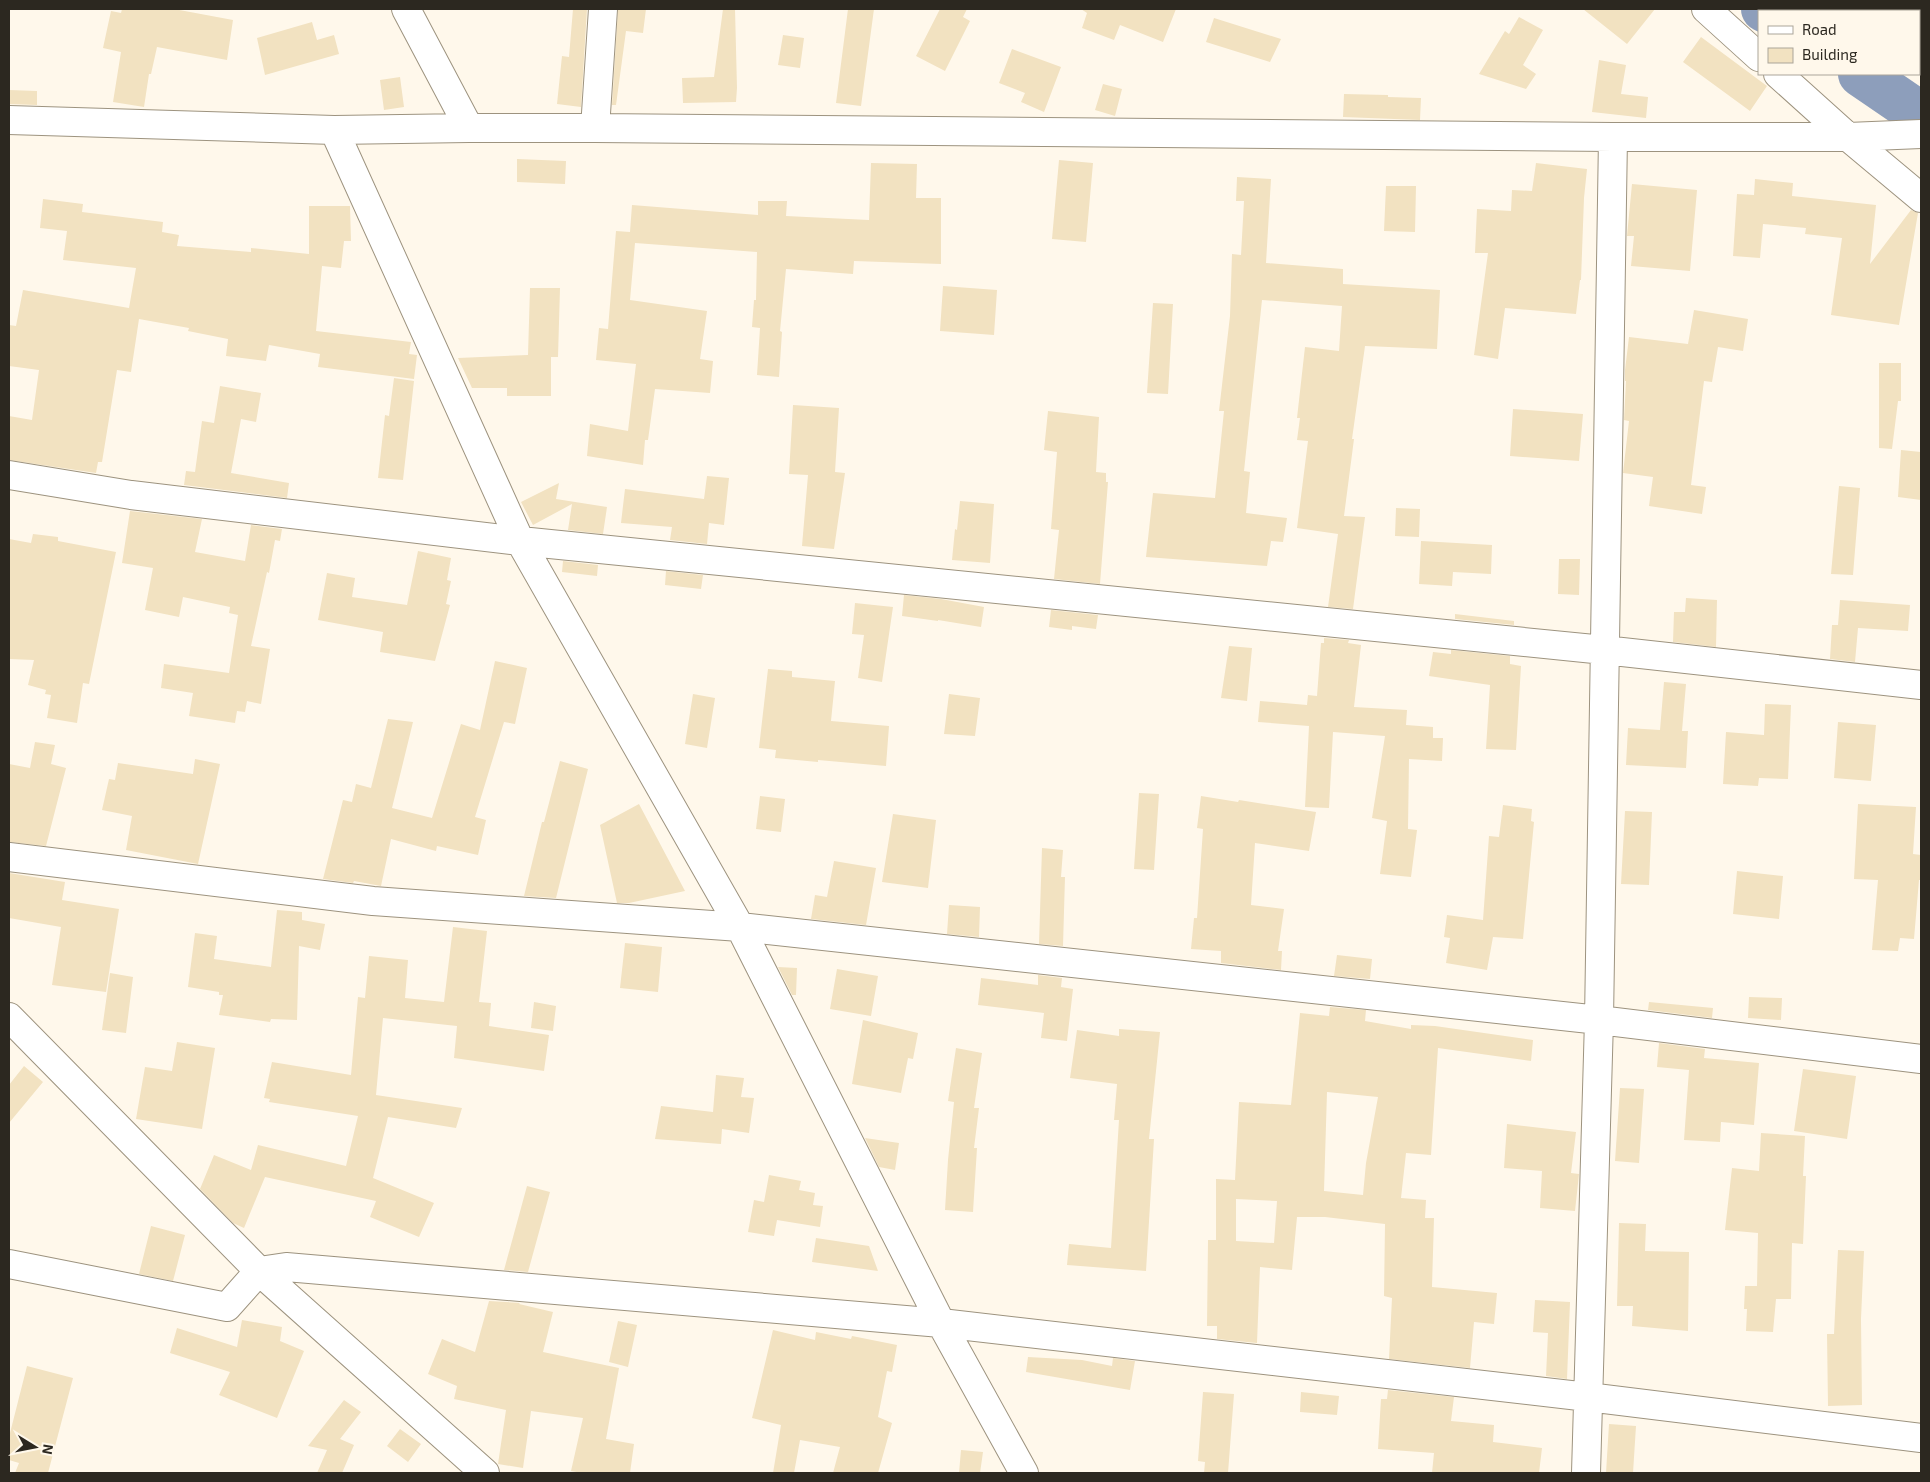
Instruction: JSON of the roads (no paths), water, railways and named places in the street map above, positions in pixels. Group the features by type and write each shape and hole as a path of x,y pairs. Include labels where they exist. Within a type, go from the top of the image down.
{"street":[{"path":"406,9 469,128"},
{"path":"595,128 603,9"},
{"path":"1706,9 1758,56"},
{"path":"1779,75 1848,137 1921,198"},
{"path":"9,120 334,130 595,128 1613,137 1848,137 1918,134"},
{"path":"334,130 520,541 740,927 941,1323 1024,1473"},
{"path":"1586,1473 1599,1020 1613,137"},
{"path":"9,475 131,495 520,541 1604,650 1921,685"},
{"path":"9,857 373,902 740,927 1599,1020 1921,1059"},
{"path":"9,1017 259,1271 484,1473"},
{"path":"9,1264 227,1307 259,1271 286,1267 941,1323 1588,1397 1921,1438"}],"waterway":[{"path":"1862,75 1921,115"}]}
